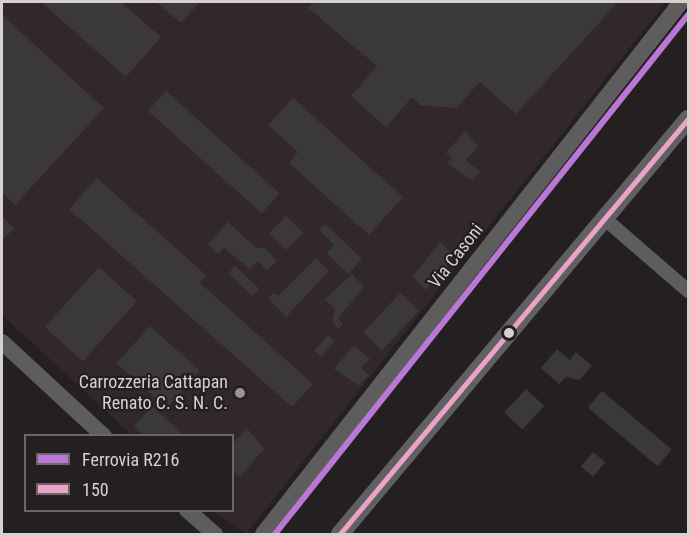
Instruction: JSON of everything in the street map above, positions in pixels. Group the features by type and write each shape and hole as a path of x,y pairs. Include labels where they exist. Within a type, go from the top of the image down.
{"main road":[{"path":"340,534 688,119"}],"street":[{"name":"Via Casoni","path":"263,534 681,2"},
{"path":"605,219 688,291"},
{"path":"2,342 103,434"},
{"path":"189,512 214,534"}],"shaded area":[{"path":"2,2 666,2 246,534 215,512 234,512 234,434 131,434 2,315"}],"building":[{"path":"41,2 121,2 161,37 126,77"},
{"path":"156,2 200,2 181,23"},
{"path":"314,2 618,2 516,114 480,82 456,108 420,105 412,97 386,127 351,96 377,66 308,8"},
{"path":"2,15 104,108 15,205 2,193"},
{"path":"166,91 280,193 262,213 148,111"},
{"path":"293,98 403,197 369,235 289,163 298,152 268,125"},
{"path":"465,131 478,146 466,160 480,172 472,180 447,163 452,158 446,153"},
{"path":"97,178 206,275 200,283 313,384 292,407 69,209"},
{"path":"2,216 15,229 2,239"},
{"path":"286,216 303,233 286,250 269,233"},
{"path":"228,222 256,248 265,248 277,261 267,271 258,261 250,269 224,248 218,254 208,244"},
{"path":"325,224 362,259 348,274 327,253 334,245 319,230"},
{"path":"440,242 456,258 426,290 412,277"},
{"path":"316,258 329,271 286,317 268,298 274,293 278,296"},
{"path":"235,266 259,289 252,296 228,273"},
{"path":"99,267 137,301 83,361 45,327"},
{"path":"352,274 364,287 338,318 343,324 339,329 332,322 335,309 325,299"},
{"path":"400,293 419,311 382,350 363,332"},
{"path":"150,326 200,371 166,408 117,363"},
{"path":"328,335 335,341 321,357 314,351"},
{"path":"354,345 370,359 361,368 369,375 359,386 334,369"},
{"path":"557,349 570,360 576,352 592,366 579,380 566,377 559,384 541,368"},
{"path":"526,389 544,406 522,429 504,412"},
{"path":"602,391 672,449 658,466 588,408"},
{"path":"152,406 183,434 143,434 134,426"},
{"path":"247,428 264,449 240,477 234,472 234,443"},
{"path":"593,452 605,462 593,477 581,467"}],"rail line":[{"name":"R216","path":"275,534 688,15"}],"transit line":[{"name":"150","path":"340,534 688,119"}],"place":[{"name":"Carrozzeria Cattapan Renato C. S. N. C.","path":"240,393"}]}
